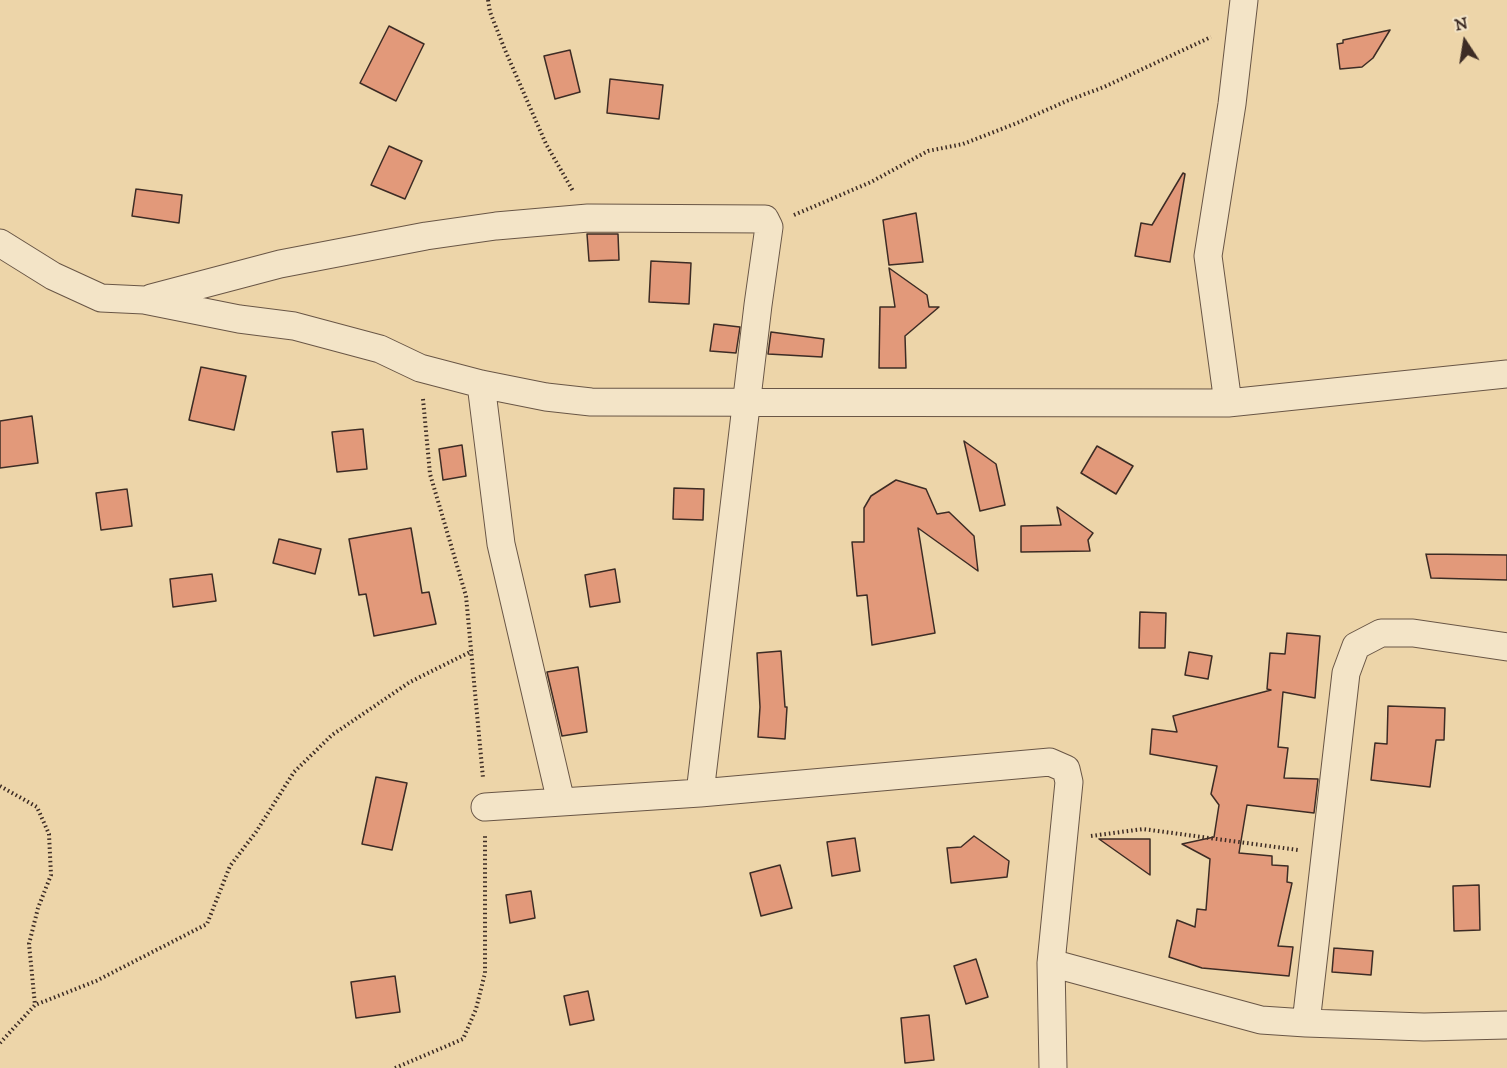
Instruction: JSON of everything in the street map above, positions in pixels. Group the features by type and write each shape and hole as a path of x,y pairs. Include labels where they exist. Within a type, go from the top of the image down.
{"street":[{"path":"1228,403 1208,256 1232,104 1243,11"},
{"path":"144,300 280,264 426,236 496,226 588,218 765,219 769,227 700,793"},
{"path":"1,245 52,276 101,298 144,300 239,319 294,326 380,349 420,368 481,384 546,397 591,402 1228,403 1507,374"},
{"path":"481,384 501,544 561,802"},
{"path":"1306,1023 1346,673 1356,646 1380,633 1413,633 1507,648"},
{"path":"485,807 700,793 1050,762 1066,769 1069,782 1051,963 1053,1068"},
{"path":"1051,963 1261,1020 1424,1027 1507,1024"}],"path":[{"path":"488,0 504,50 546,144 588,218"},
{"path":"769,227 871,182 928,151 963,144 1104,87 1243,11"},
{"path":"395,1068 463,1039 476,1009 485,973 485,807 472,651 466,596 430,474 420,368"},
{"path":"0,1043 35,1005 96,981 207,924 231,866 256,832 294,772 332,735 410,682 472,651"},
{"path":"0,786 37,807 49,834 51,875 38,908 29,944 35,1005"},
{"path":"1063,842 1101,834 1143,830 1325,854"}],"building":[{"path":"389,26 424,44 396,101 360,83"},
{"path":"1390,30 1373,58 1362,67 1340,69 1337,44 1343,43 1343,40"},
{"path":"570,50 580,92 555,99 544,56"},
{"path":"610,79 663,85 659,119 607,113"},
{"path":"389,146 422,161 405,199 371,185"},
{"path":"1183,173 1185,174 1170,262 1135,256 1141,223 1152,225"},
{"path":"136,189 182,195 179,223 132,216"},
{"path":"916,213 923,262 889,265 883,220"},
{"path":"587,234 618,234 619,260 589,261"},
{"path":"651,261 691,263 689,304 649,302"},
{"path":"889,268 927,295 929,307 939,307 905,336 906,368 879,368 880,307 895,307"},
{"path":"714,324 740,327 736,353 710,351"},
{"path":"771,332 824,339 822,357 768,354"},
{"path":"201,367 246,376 234,430 189,420"},
{"path":"32,416 38,463 0,468 0,421"},
{"path":"363,429 367,469 337,472 332,432"},
{"path":"964,441 996,464 1005,505 980,511"},
{"path":"462,445 466,476 443,480 439,449"},
{"path":"1097,446 1133,466 1116,494 1081,473"},
{"path":"896,480 926,489 937,514 949,512 974,536 978,571 918,528 935,633 872,645 867,595 857,596 852,542 864,542 864,508 871,496"},
{"path":"674,488 704,489 703,520 673,519"},
{"path":"127,489 132,526 101,530 96,493"},
{"path":"1057,507 1093,533 1088,540 1090,551 1021,552 1021,526 1061,525"},
{"path":"411,528 422,593 429,592 436,624 374,636 366,594 359,595 349,539"},
{"path":"279,539 321,549 315,574 273,563"},
{"path":"1426,554 1507,555 1507,580 1431,578"},
{"path":"615,569 620,602 590,607 585,575"},
{"path":"212,574 216,601 173,607 170,579"},
{"path":"1140,612 1166,613 1165,648 1139,648"},
{"path":"1287,633 1320,636 1315,698 1283,692 1278,747 1288,748 1284,778 1318,779 1314,813 1247,805 1239,853 1272,856 1272,865 1288,866 1287,882 1292,883 1278,946 1293,947 1289,976 1202,968 1169,957 1177,920 1195,927 1197,909 1206,910 1210,859 1182,844 1214,837 1219,805 1211,794 1217,766 1150,754 1152,729 1177,732 1173,716 1271,690 1267,689 1270,653 1285,654"},
{"path":"781,651 785,707 787,707 785,739 758,737 760,707 757,653"},
{"path":"1189,652 1212,656 1208,679 1185,675"},
{"path":"578,667 587,732 562,736 547,672"},
{"path":"1388,706 1445,708 1444,740 1436,740 1430,787 1371,780 1375,743 1387,744"},
{"path":"376,777 407,783 392,850 362,844"},
{"path":"974,836 1009,861 1007,877 951,883 947,848 961,847"},
{"path":"855,838 860,871 832,876 827,842"},
{"path":"1099,839 1150,839 1150,875"},
{"path":"780,865 792,908 761,916 750,873"},
{"path":"1479,885 1480,930 1454,931 1453,886"},
{"path":"531,891 535,918 510,923 506,895"},
{"path":"1334,948 1373,951 1371,975 1332,972"},
{"path":"976,959 988,997 966,1004 954,966"},
{"path":"395,976 400,1012 356,1018 351,982"},
{"path":"588,991 594,1020 570,1025 564,996"},
{"path":"929,1015 934,1060 905,1063 901,1018"}]}
